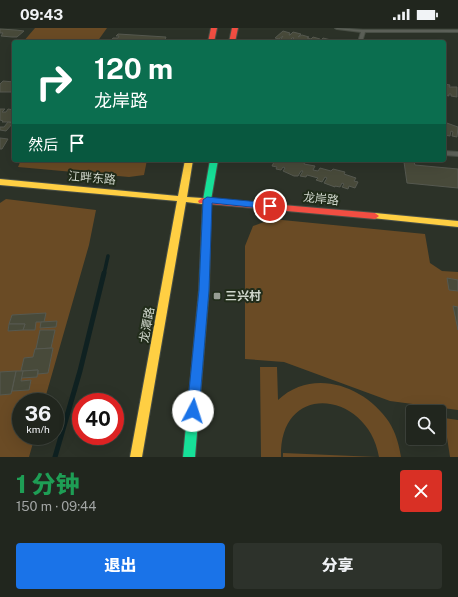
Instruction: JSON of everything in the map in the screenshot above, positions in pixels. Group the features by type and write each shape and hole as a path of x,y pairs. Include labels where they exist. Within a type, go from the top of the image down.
{"street":[{"path":"212,40 214,28"},
{"path":"232,40 235,28"},
{"name":"龙潭路","path":"136,457 188,162"},
{"path":"189,457 204,290 207,200 214,162"},
{"name":"江畔东路","path":"0,182 181,198"},
{"name":"龙岸路","path":"181,198 458,224"}],"lane":[{"path":"337,28 363,32 458,32"},
{"path":"361,40 363,32"},
{"path":"446,153 458,154"}],"shaded area":[{"path":"35,28 107,28 98,40 25,40"},
{"path":"20,162 147,162 144,175 129,177 18,167"},
{"path":"6,199 96,210 89,245 47,393 12,393 12,445 32,445 29,457 0,457 0,203"},
{"path":"272,219 425,234 430,263 442,271 458,272 458,410 446,408 446,405 420,405 390,401 284,362 245,359 245,246 253,226"},
{"path":"260,367 277,367 278,400 292,390 307,384 322,383 338,385 353,391 366,399 379,409 394,430 401,457 379,457 372,435 359,418 343,408 325,403 308,406 294,415 284,432 281,457 261,457"},
{"path":"446,418 458,420 458,457 450,457 446,431"},
{"path":"283,453 377,457 283,457"}],"building":[{"path":"0,29 24,31 17,37 12,37 1,36 3,33 0,33"},
{"path":"283,31 290,33 289,35 293,32 301,34 298,37 302,35 311,39 313,37 320,39 292,40 294,38 292,38 290,40 283,40 281,39 283,36 279,39 275,38"},
{"path":"118,34 166,37 165,40 112,40 113,38 118,38 119,36 116,36"},
{"path":"3,81 12,82 12,92 0,92 0,84"},
{"path":"446,84 450,85 449,87 457,87 457,97 451,96 451,94 449,94 449,96 446,95"},
{"path":"0,109 5,109 2,112 6,112 8,109 12,110 12,122 2,122 3,121 0,120"},
{"path":"8,122 12,123 6,131 0,130 0,127 4,127"},
{"path":"446,123 458,127 457,137 452,136 453,132 451,131 450,136 446,135"},
{"path":"0,138 8,139 2,149 0,149"},
{"path":"274,162 305,162 304,164 315,166 313,170 318,171 320,168 331,171 333,169 345,172 344,174 356,178 354,181 358,182 355,188 349,186 348,189 342,187 344,184 342,183 340,187 335,187 324,183 327,178 325,177 322,182 316,180 318,178 307,175 306,177 300,176 303,171 301,171 298,176 294,176 283,171 285,168 283,167 281,170 272,166"},
{"path":"404,162 414,162 415,165 458,169 458,188 407,183"},
{"path":"447,278 458,280 458,291 449,290"},
{"path":"453,306 458,307 458,330"},
{"path":"46,313 44,322 36,322 35,330 23,330 25,324 9,324 12,315"},
{"path":"57,321 56,327 40,328 41,322"},
{"path":"9,324 25,324 23,330 8,331"},
{"path":"40,330 55,330 51,348 36,349"},
{"path":"53,348 48,373 38,374 38,370 21,371 24,358 33,357 35,349"},
{"path":"38,370 37,377 21,378 23,371"},
{"path":"16,371 23,371 21,381 31,380 29,390 12,391"},
{"path":"16,371 11,394 0,395 0,372"}],"waterway":[{"path":"104,274 108,256"},
{"path":"55,457 80,371 104,273"}],"traffic: fast":[{"path":"189,457 204,290 207,200 214,162"}],"traffic: slow":[{"path":"136,457 189,162"},
{"path":"0,182 202,201"},
{"path":"375,216 458,224"}],"traffic: jam":[{"path":"211,40 214,28"},
{"path":"232,40 235,28"},
{"path":"202,201 375,216"}],"place":[{"name":"三兴村","path":"217,296"}],"route":[{"path":"193,411 204,290 207,200 270,206"}]}
